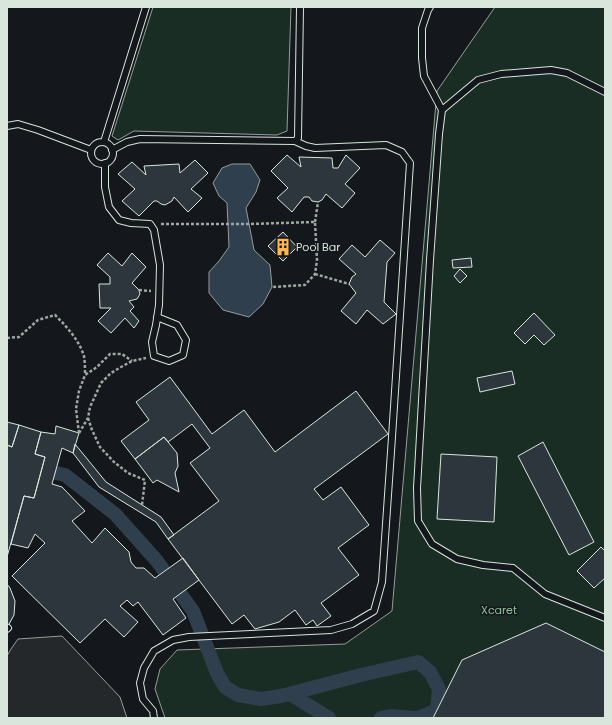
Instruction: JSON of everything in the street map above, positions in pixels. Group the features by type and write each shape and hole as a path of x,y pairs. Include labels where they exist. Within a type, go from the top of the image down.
{"lane":[{"path":"104,142 146,7"},
{"path":"295,141 298,138 300,7"},
{"path":"430,7 422,28 422,58 424,76 442,110 430,268 418,488 418,521 432,544 457,559 483,565 513,568 545,594 605,618"},
{"path":"442,110 478,80 500,74 551,70 567,73 605,92"},
{"path":"7,126 18,124 91,150"},
{"path":"112,150 127,142 140,139 295,141 315,148 386,145 402,152 410,163 382,582 374,611 352,624 331,630 189,637 173,640 154,651 144,668 140,683 143,699 153,711 154,718"},
{"path":"104,142 108,144 112,150 111,157 105,163 96,162 91,155 91,150 96,143 104,142"},
{"path":"105,163 105,187 109,207 120,220 131,223 150,224 154,230 160,265 159,305 152,342 154,356 169,362 183,355 186,340 177,325 157,317"}],"path":[{"path":"272,286 305,285 315,274 317,260 315,222 318,202"},
{"path":"150,224 315,222"},
{"path":"315,274 349,284"},
{"path":"7,338 19,337 38,320 55,315 67,327 77,341 84,356 85,375 79,391 76,409 79,433 88,418 93,398 101,383 111,373 132,361 154,356"},
{"path":"85,375 97,367 110,354 122,354 132,361"},
{"path":"88,418 100,447 114,462 128,472 145,480 142,505"}],"green space":[{"path":"153,7 291,7 287,131 277,135 134,131 118,140 112,136"},
{"name":"Xcaret","path":"495,7 605,7 605,718 165,718 155,689 160,669 177,650 345,644 392,611 437,91"}],"shaded area":[{"path":"62,636 120,697 127,718 7,718 7,656 11,649 18,639"}],"water":[{"path":"232,164 250,164 260,180 256,192 246,208 254,250 270,265 272,287 263,304 249,317 223,310 209,293 209,272 229,247 227,203 219,196 213,183 222,168"}],"building":[{"path":"287,155 301,167 299,157 332,158 333,168 338,168 346,155 360,168 345,184 355,193 342,208 326,194 322,200 318,202 312,201 309,197 304,197 292,212 277,198 288,188 271,171"},
{"path":"195,160 208,173 191,189 202,198 188,212 174,197 172,201 165,205 154,201 139,216 122,201 135,189 118,174 132,162 146,175 144,166 179,164 180,173"},
{"name":"Pool Bar","path":"283,232 297,247 283,261 268,246"},
{"path":"380,240 395,253 387,262 384,302 396,314 383,324 367,310 356,324 341,311 356,293 349,284 352,277 356,274 339,259 352,245 365,257"},
{"path":"108,253 122,266 132,253 146,267 132,283 139,290 140,294 137,299 129,301 134,307 130,311 139,321 134,328 125,318 111,333 98,321 111,308 100,308 99,284 110,284 110,277 97,265"},
{"path":"471,258 472,267 453,268 452,260"},
{"path":"460,269 467,276 460,283 454,276"},
{"path":"534,313 555,335 544,345 534,335 525,344 514,333"},
{"path":"512,371 515,384 480,392 477,378"},
{"path":"170,377 212,434 244,410 275,452 356,391 388,434 314,489 323,500 341,487 369,525 338,548 359,575 321,603 331,616 317,626 313,620 306,625 295,610 279,622 255,629 244,615 232,624 168,539 219,501 190,463 210,448 192,424 168,442 164,437 135,459 121,441 149,420 136,402"},
{"path":"7,422 19,425 12,447 7,445"},
{"path":"19,425 41,432 35,454 45,457 34,498 24,496 7,557 7,445 12,447"},
{"path":"56,426 79,433 73,453 62,448 52,484 62,487 85,511 72,521 92,543 105,528 129,552 131,562 136,568 144,568 155,578 183,558 199,580 173,599 186,618 163,635 138,602 133,606 127,600 120,606 138,622 124,637 105,619 80,643 12,576 45,543 35,534 28,548 11,544 24,496 34,498 45,457 35,454 41,432 55,434"},
{"path":"164,437 177,453 178,466 175,473 179,492 157,480 153,483 135,459"},
{"path":"543,442 594,542 569,555 518,456"},
{"path":"75,444 106,482 161,517 174,535 168,539 156,522 99,487 73,453"},
{"path":"441,454 497,457 494,522 437,519"},
{"path":"601,547 605,551 605,578 594,588 577,571"},
{"path":"7,584 15,601 14,615 7,628"},
{"path":"546,623 605,652 605,718 433,718 462,660"}],"waterway":[{"path":"7,462 65,475 115,514 157,561 193,611 217,673 225,687 238,695 261,699 281,696 418,662 430,672 439,689 437,710 418,718"},
{"path":"290,694 329,718"},
{"path":"381,718 391,716 415,718"}],"place":[{"name":"Pool Bar","path":"283,247"}]}
